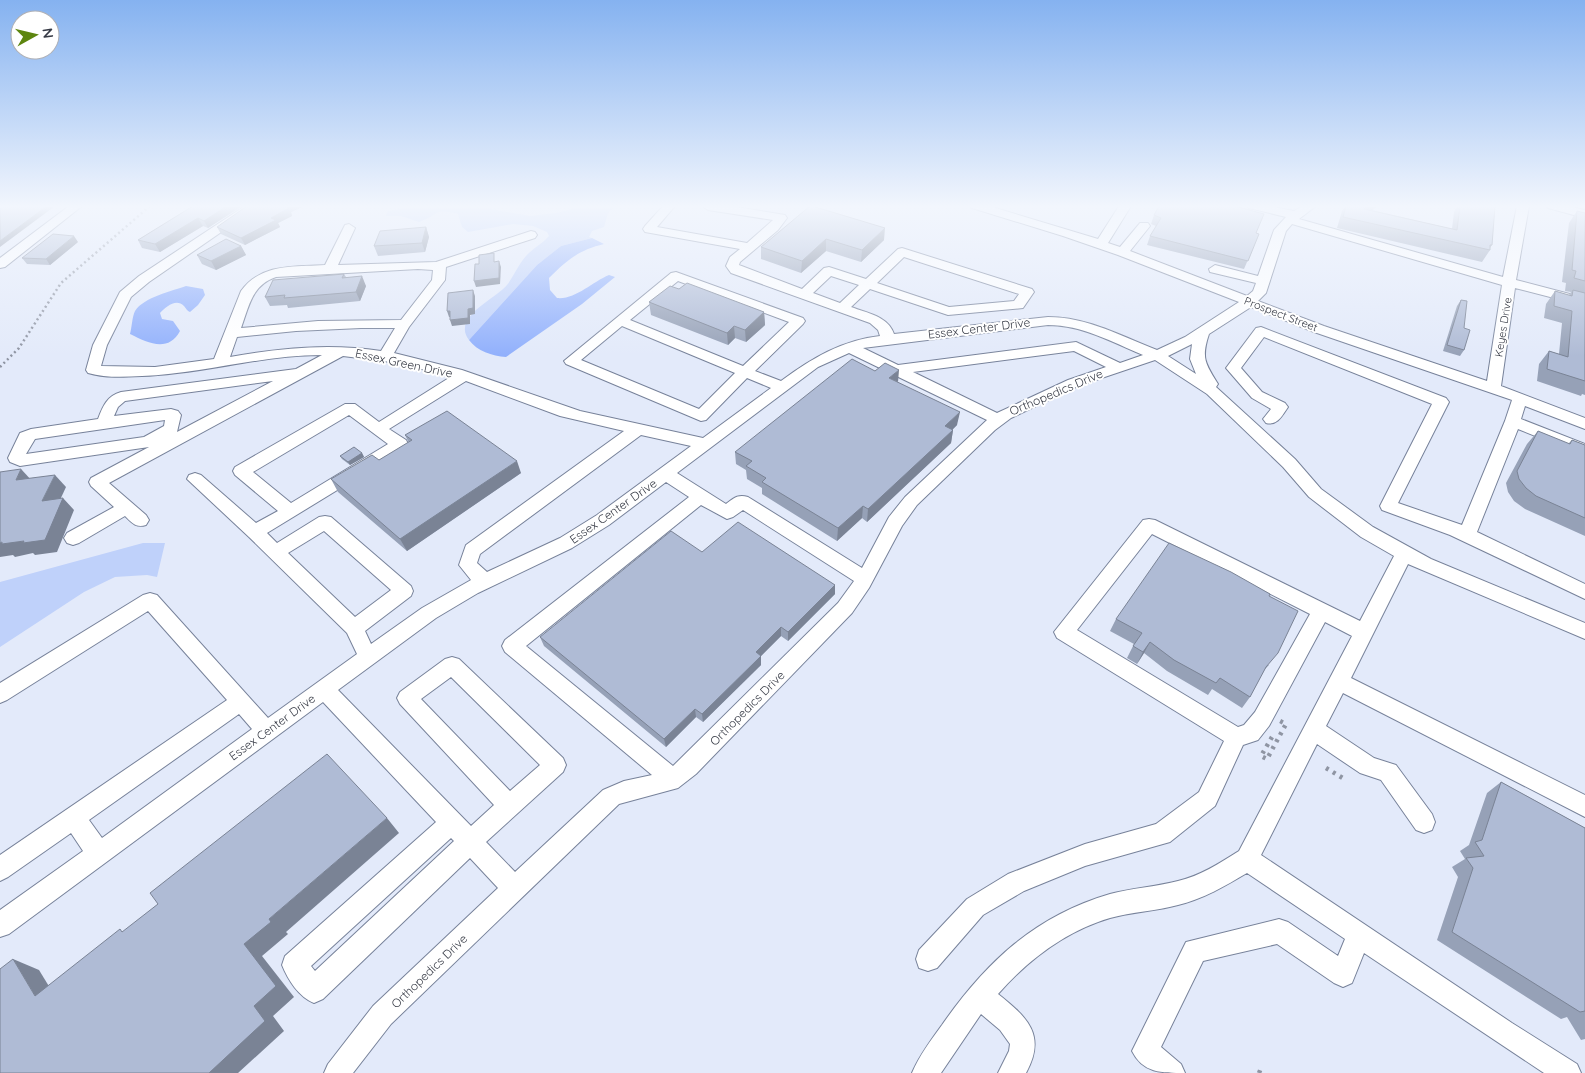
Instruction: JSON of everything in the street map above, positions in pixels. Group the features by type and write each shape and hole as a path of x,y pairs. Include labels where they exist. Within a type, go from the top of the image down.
{"street":[{"path":"0,264 10,256"},
{"name":"Essex Green Drive","path":"178,256 144,279 125,295 100,345 93,370 137,373 306,352 342,351 384,357 463,376 560,411 706,444"},
{"path":"330,269 336,256"},
{"path":"220,363 248,291 255,282 269,274 330,269 437,266 467,256"},
{"path":"739,256 734,260 732,266 736,270 875,320 884,329 888,339"},
{"path":"842,308 898,256"},
{"path":"804,295 829,271 948,311 1018,305 1027,292 915,256"},
{"name":"Prospect Street","path":"1132,256 1357,343 1520,398 1585,424"},
{"path":"1157,355 1203,332 1249,302 1259,293 1271,256"},
{"path":"1420,256 1510,283 1540,289 1585,302"},
{"name":"Keyes Drive","path":"1493,389 1502,320 1515,256"},
{"path":"384,357 404,324 438,280 440,268 437,266"},
{"path":"1215,269 1263,281"},
{"path":"676,276 798,320 745,372 701,416 571,361 676,276"},
{"path":"1008,306 1033,322"},
{"path":"621,321 781,386"},
{"name":"Essex Center Drive","path":"0,925 429,613 485,582 578,536 666,474 781,386 813,364 849,347 888,339 1033,322 1065,321 1083,324 1157,355 1190,375 1231,408"},
{"path":"232,333 303,325 362,322 404,324"},
{"path":"1250,427 1268,423 1280,406 1257,395 1233,368 1261,331 1441,402 1388,506 1466,535 1585,592"},
{"path":"1203,332 1196,358 1198,366 1231,408 1289,463 1327,504 1367,532 1404,554 1585,632"},
{"path":"894,370 1076,346 1117,367"},
{"path":"849,347 997,419"},
{"path":"140,520 97,482 342,351"},
{"name":"Orthopedics Drive","path":"338,1073 361,1040 382,1015 611,797 624,791 657,785 673,779 688,767 844,608 865,579 895,522 911,501 997,419 1073,383 1157,355"},
{"path":"104,423 111,404 121,397 300,373"},
{"path":"378,429 463,376"},
{"path":"1466,535 1513,421 1520,398"},
{"path":"255,532 290,512 400,444 350,408 241,471 290,512"},
{"path":"173,415 171,429 148,442 20,460 16,458 26,437 32,434 104,423 173,415"},
{"path":"1513,421 1585,450"},
{"path":"485,582 468,565 472,550 638,429"},
{"path":"666,474 727,513 742,501 865,579"},
{"path":"195,479 255,532 354,628 368,657"},
{"path":"673,779 512,646 701,496"},
{"path":"73,538 126,508"},
{"path":"276,552 325,522 404,591 354,628"},
{"path":"1320,611 1262,719 1251,733 1236,737 1064,632 1149,525 1363,632"},
{"path":"925,1073 955,1027 980,996 1002,969 1028,946 1056,929 1083,916 1110,906 1179,893 1228,872 1247,859 1404,554"},
{"path":"0,694 150,600 267,731"},
{"path":"451,823 294,965 314,990 470,842 555,766 452,665 407,698 510,806"},
{"path":"1338,681 1585,806"},
{"path":"324,689 515,889"},
{"path":"0,869 240,702"},
{"path":"1314,729 1368,766 1388,772 1424,822"},
{"path":"928,959 975,907 1016,882 1085,855 1162,834 1207,799 1236,737"},
{"path":"72,818 99,853"},
{"path":"1247,859 1503,1032 1568,1073"},
{"path":"1172,1073 1145,1051 1195,951 1279,930 1343,974 1359,934"},
{"path":"980,996 1018,1030 1023,1038 1022,1052 1010,1073"}],"path":[{"path":"0,367 18,348 52,294 76,268 90,256"},
{"path":"1274,734 1261,756 1267,759 1286,724"},
{"path":"1282,730 1289,736"},
{"path":"1326,768 1346,780"}],"shaded area":[{"path":"526,256 548,256 537,265 469,340 465,332 470,316 507,285"},
{"path":"143,543 165,543 157,577 147,575 115,577 84,592 0,647 0,582"}],"water":[{"path":"548,256 574,256 549,278 550,290 557,298 564,298 577,293 609,275 615,277 582,304 506,357 485,352 472,344 469,340 537,265"},
{"path":"186,286 203,289 205,295 190,312 181,304 174,303 160,313 162,319 173,321 180,331 175,338 164,344 157,344 130,334 134,313 139,306 159,295"}],"building":[{"path":"24,256 50,256 46,259 22,258"},
{"path":"200,256 221,256 211,261"},
{"path":"479,256 494,256 494,262 499,261 499,278 474,281 475,264 479,264"},
{"path":"788,256 807,256 802,261"},
{"path":"1229,256 1250,256 1248,261"},
{"path":"1573,256 1585,256 1585,281 1574,278 1576,271 1572,270"},
{"path":"344,274 342,278 362,276 356,292 284,298 285,295 265,297 273,280"},
{"path":"687,283 764,312 745,330 734,326 727,333 649,302 670,286 679,289"},
{"path":"473,290 473,308 468,309 468,318 450,320 450,311 447,311 448,293"},
{"path":"1573,290 1585,293 1585,381 1547,369 1549,351 1568,357 1572,311 1554,306 1555,291 1572,296"},
{"path":"1461,300 1467,301 1464,328 1470,330 1464,350 1447,345"},
{"path":"852,359 875,371 885,363 899,370 889,378 960,412 945,426 953,430 868,509 863,506 838,528 762,482 766,478 746,466 752,461 735,452"},
{"path":"447,411 517,461 400,539 331,479 372,455 379,460 412,440 405,435"},
{"path":"1538,431 1570,444 1572,440 1585,445 1585,518 1536,496 1519,479 1517,471"},
{"path":"354,447 362,453 348,462 340,456"},
{"path":"21,469 16,480 55,475 42,501 63,498 45,540 2,544 2,542 0,543 0,472"},
{"path":"738,522 835,585 788,632 781,627 756,652 761,656 702,714 695,709 664,739 540,637 671,531 702,552"},
{"path":"1169,543 1231,572 1270,594 1269,596 1298,611 1278,653 1266,667 1250,697 1220,678 1216,683 1174,660 1150,642 1143,652 1133,646 1142,633 1116,619"},
{"path":"327,754 387,818 269,919 271,922 244,944 276,986 254,1006 265,1021 209,1073 0,1073 0,969 13,959 35,996 120,929 122,932 158,904 150,893"},
{"path":"1501,782 1585,828 1585,1011 1580,1012 1452,932 1473,868 1466,858 1484,856 1475,842 1482,840"}]}
